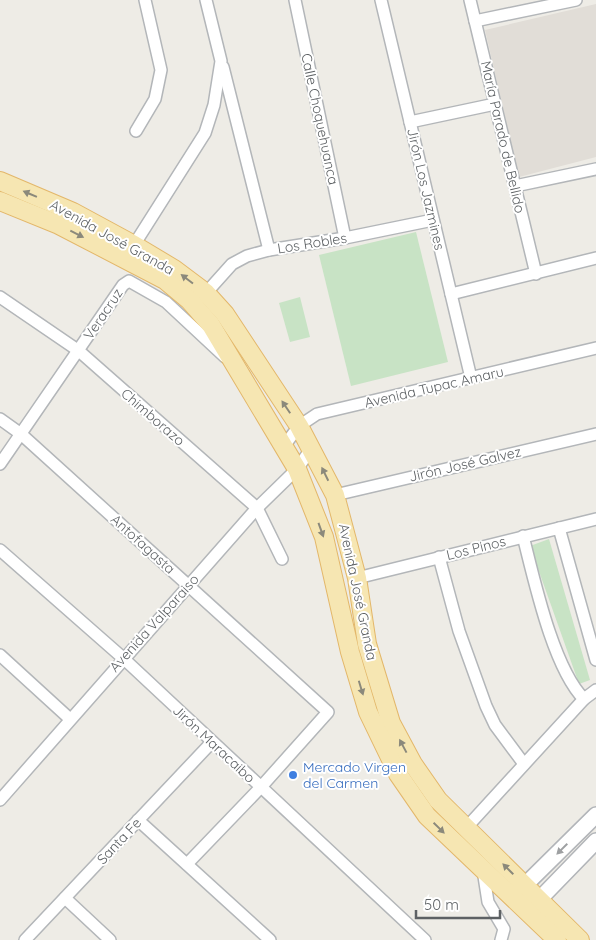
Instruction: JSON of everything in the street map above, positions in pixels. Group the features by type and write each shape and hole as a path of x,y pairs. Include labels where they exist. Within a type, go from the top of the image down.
{"main road":[{"name":"Avenida José Granda","path":"0,181 73,212 134,246 174,270 206,293 225,314 299,426 335,495 357,578 367,644 391,723 413,764 438,800 466,828 518,892 533,906 580,940"},
{"name":"Avenida José Granda","path":"0,202 59,225 165,280 189,300 211,325 297,469 324,537 350,652 368,712 398,774 427,816 483,870 518,892"},
{"name":"Avenida José Granda","path":"533,906 557,940"}],"street":[{"path":"136,131 155,99 161,70 145,0"},
{"path":"206,0 268,250"},
{"name":"Calle Choquehuanca","path":"295,0 345,238"},
{"name":"Jirón Los Jazmines","path":"381,0 471,378"},
{"name":"María Parado de Bellido","path":"470,0 536,274"},
{"path":"475,21 576,0"},
{"path":"134,246 205,133 214,105 221,61"},
{"path":"410,122 495,104"},
{"path":"515,186 596,168"},
{"name":"Los Robles","path":"206,293 232,264 247,256 268,250 345,238 433,220"},
{"path":"451,294 596,258"},
{"name":"Veracruz","path":"0,464 123,285 129,281 166,302 237,369"},
{"name":"Chimborazo","path":"0,297 79,351 257,508 282,559"},
{"name":"Avenida Tupac Amaru","path":"284,446 299,426 317,414 596,348"},
{"name":"Antofagasta","path":"0,419 21,434 328,712 261,787"},
{"name":"Jirón José Galvez","path":"335,495 596,434"},
{"name":"Avenida Valparaiso","path":"1,796 257,508 297,469 311,449"},
{"name":"Los Pinos","path":"357,578 596,519"},
{"path":"559,528 596,660"},
{"path":"523,536 538,596 560,659 574,687 584,699"},
{"name":"Jirón Maracaibo","path":"0,550 122,658 425,940"},
{"path":"440,558 460,630 486,706 495,725 524,764"},
{"path":"0,655 70,719"},
{"path":"466,828 584,699 596,690"},
{"name":"Santa Fe","path":"26,940 212,742"},
{"path":"187,864 261,787"},
{"path":"518,892 596,815"},
{"path":"138,820 270,940"},
{"path":"533,906 596,841"},
{"path":"483,870 488,902 504,932 501,940"},
{"path":"65,898 110,940"}],"shaded area":[{"path":"596,4 596,157 519,177 485,30"}],"green space":[{"path":"416,232 448,362 351,386 319,255"},
{"path":"300,297 310,337 290,342 279,303"},
{"path":"549,539 590,680 579,684 530,546"}],"place":[{"name":"Mercado Virgen del Carmen","path":"293,775"}]}
